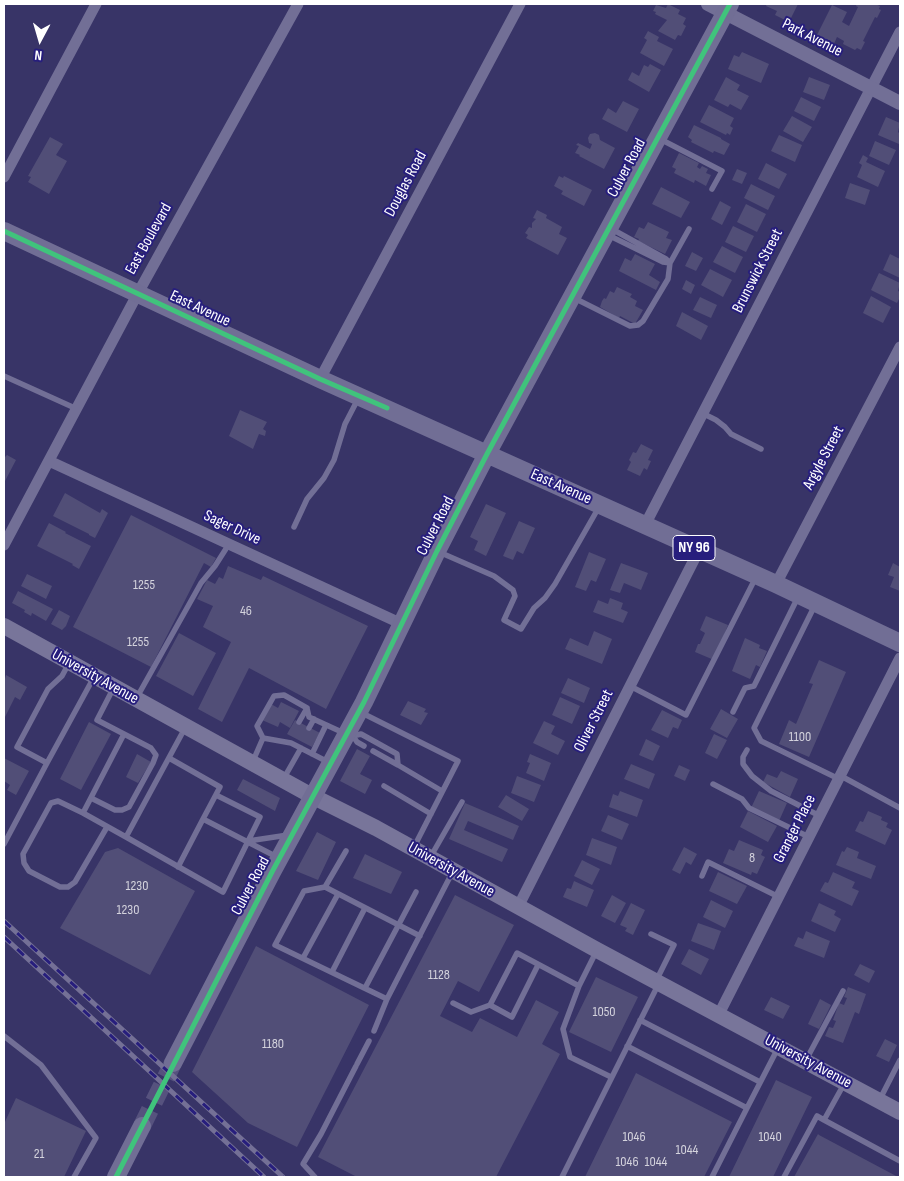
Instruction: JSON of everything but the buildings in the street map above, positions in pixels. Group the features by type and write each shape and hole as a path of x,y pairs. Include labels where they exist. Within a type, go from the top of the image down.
{"main road":[{"name":"Culver Road","path":"173,1063 291,835 330,763 349,735 358,711 487,454 728,8"},
{"name":"East Avenue","path":"4,231 320,379 757,575 900,643"},
{"name":"University Avenue","path":"4,626 312,796 413,848 597,950 900,1112"},
{"path":"116,1177 142,1126"}],"street":[{"path":"4,177 96,4"},
{"name":"East Boulevard","path":"4,545 138,293 298,4"},
{"name":"Douglas Road","path":"320,379 520,4"},
{"name":"Park Avenue","path":"708,4 728,8 871,88 900,102"},
{"name":"Brunswick Street","path":"645,525 900,32"},
{"name":"Argyle Street","path":"776,584 900,347"},
{"name":"Sager Drive","path":"49,461 402,624"},
{"name":"Oliver Street","path":"518,907 699,550"},
{"name":"Granger Place","path":"719,1014 900,658"}],"lane":[{"path":"658,138 722,171 712,189"},
{"path":"572,297 630,326 638,325 668,279 670,263 689,229"},
{"path":"607,231 666,258 670,263"},
{"path":"4,376 76,409"},
{"path":"294,526 307,500 324,478 334,460 345,424 360,396"},
{"path":"702,414 716,420 731,434 761,449"},
{"path":"437,551 494,576 513,590 515,596 504,620 521,629 534,608 545,598 555,584 600,505"},
{"path":"136,699 201,583 229,544"},
{"path":"630,686 686,715 757,575"},
{"path":"733,712 745,688 754,686 799,595"},
{"path":"816,603 754,728 761,741 840,777 900,808"},
{"path":"46,763 17,747 48,689 62,676 69,662"},
{"path":"4,844 94,676"},
{"path":"91,798 115,810 129,807 156,755 152,748 97,720 114,688"},
{"path":"263,738 257,726 274,696 284,695 307,708 310,716 349,735 364,746"},
{"path":"299,722 307,708"},
{"path":"358,711 458,761 413,848"},
{"path":"309,728 314,718"},
{"path":"312,754 326,725"},
{"path":"126,837 186,726"},
{"path":"83,814 124,734"},
{"path":"349,735 361,734 397,754 398,765"},
{"path":"289,743 292,736"},
{"path":"263,738 300,746 330,763"},
{"path":"252,763 263,738"},
{"path":"284,780 300,746"},
{"path":"747,750 743,757 743,764 752,776 771,791 820,816"},
{"path":"373,751 442,791"},
{"path":"169,758 220,787 178,867"},
{"path":"713,784 742,799 749,808 809,837"},
{"path":"384,786 431,814"},
{"path":"107,827 75,882 68,886 60,887 29,871 24,863 23,854 51,803 58,801 126,837 224,892 260,817 216,795"},
{"path":"430,858 462,802"},
{"path":"203,819 280,858"},
{"path":"248,841 291,835"},
{"path":"325,887 346,851"},
{"path":"702,876 708,862 779,897"},
{"path":"374,1031 387,999 453,871"},
{"path":"387,999 275,945 304,891 325,887 420,936"},
{"path":"364,988 416,892"},
{"path":"302,958 338,894"},
{"path":"332,972 365,908"},
{"path":"562,1177 640,1020 674,945 651,934"},
{"path":"597,950 579,986 563,1030 570,1057 611,1077"},
{"path":"453,1003 472,1012 490,1005 517,953 579,986"},
{"path":"490,1005 512,1017 538,965"},
{"path":"806,1061 843,991"},
{"path":"640,1020 760,1082"},
{"path":"4,1036 41,1065 96,1138 74,1177"},
{"path":"315,1177 303,1164 321,1134 369,1041"},
{"path":"627,1046 747,1108"},
{"path":"712,1177 779,1046"},
{"path":"880,1101 900,1060"},
{"path":"824,1120 845,1082"},
{"path":"784,1177 817,1116 900,1161"}],"tunnel":[{"path":"142,1126 173,1063"}],"railway":[{"path":"4,921 283,1177"},
{"path":"4,937 264,1177"}],"cycle path":[{"path":"116,1177 272,872 364,702 437,551 487,454 730,4"},
{"path":"4,231 320,379 387,408"}]}
